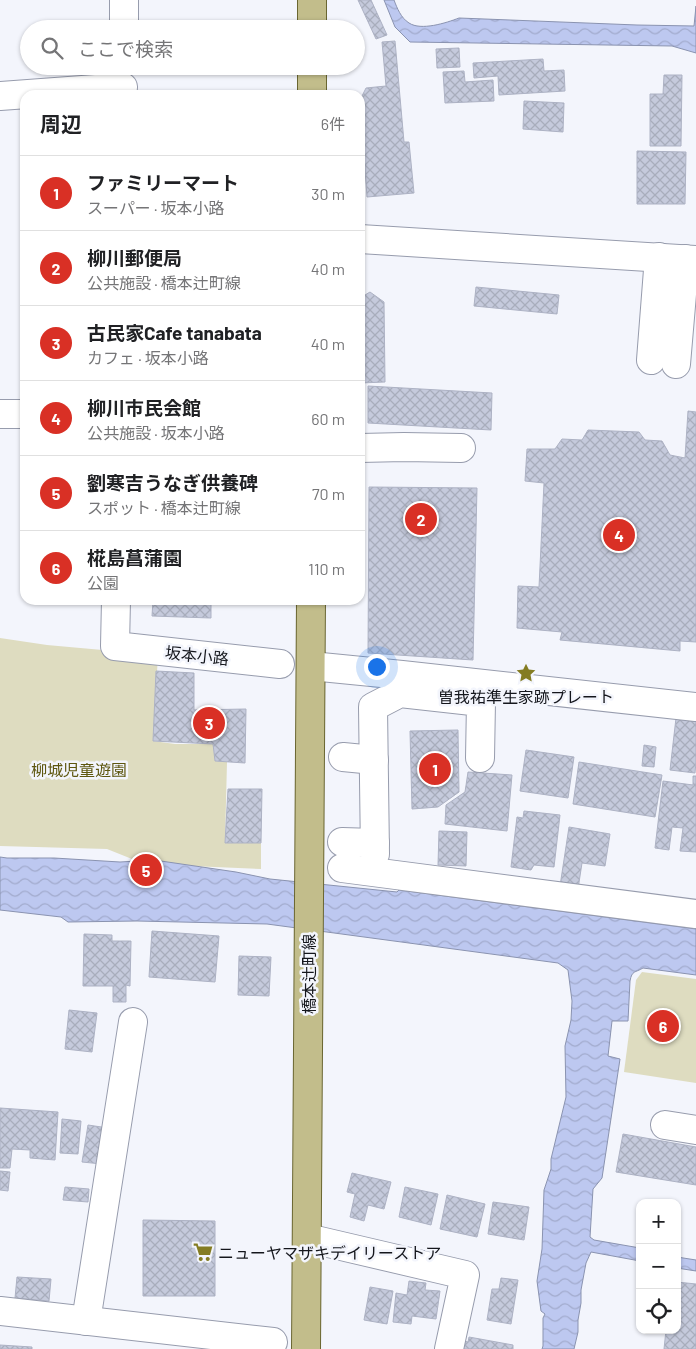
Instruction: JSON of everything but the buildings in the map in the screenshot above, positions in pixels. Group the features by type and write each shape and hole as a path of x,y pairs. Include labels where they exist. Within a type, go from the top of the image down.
{"main road":[{"path":"312,0 312,20"},
{"path":"312,75 312,90"},
{"name":"橋本辻町線","path":"306,1349 311,605"}],"street":[{"path":"124,0 124,20"},
{"path":"57,90 123,83"},
{"path":"0,96 20,94"},
{"path":"365,239 680,259 664,362"},
{"path":"0,414 20,414"},
{"path":"365,448 461,448"},
{"name":"坂本小路","path":"116,605 114,646 280,664"},
{"path":"311,666 401,684 482,693 696,707"},
{"path":"401,684 373,707 375,849 342,855 696,914"},
{"path":"480,758 482,693"},
{"path":"343,758 374,760"},
{"path":"86,1321 133,1022"},
{"path":"665,1125 696,1130"},
{"path":"307,1238 466,1275 449,1349"},
{"path":"0,1311 273,1342"}],"green space":[{"name":"柳城児童遊園","path":"0,638 47,645 158,655 153,741 175,744 213,744 215,761 227,762 225,842 261,843 261,869 167,865 130,880 132,859 107,849 0,846"},
{"path":"642,972 696,979 696,1083 624,1072 636,980"}],"water":[{"path":"384,0 394,0 398,9 409,23 420,26 441,24 459,18 694,26 696,6 696,53 672,46 410,42 395,27"},
{"path":"0,857 120,862 154,860 270,879 397,892 399,890 696,929 696,975 643,968 634,972 630,981 628,1021 612,1021 608,1056 620,1059 602,1178 593,1189 590,1237 594,1240 636,1247 636,1260 591,1252 586,1263 581,1290 578,1332 574,1349 542,1349 543,1318 545,1314 541,1311 537,1281 542,1249 544,1190 551,1169 551,1159 566,1097 565,1046 571,1020 572,1001 568,970 558,963 267,924 137,921 68,922 61,917 0,910"},
{"path":"681,1258 696,1260 696,1271 681,1269"}],"place":[{"name":"柳川郵便局","path":"421,519"},
{"name":"柳川市民会館","path":"619,535"},
{"name":"曽我祐準生家跡プレート","path":"526,673"},
{"name":"古民家Cafe tanabata","path":"209,723"},
{"name":"ファミリーマート","path":"435,769"},
{"name":"劉寒吉うなぎ供養碑","path":"146,870"},
{"name":"椛島菖蒲園","path":"663,1026"},
{"name":"ニューヤマザキデイリーストア","path":"203,1252"}]}
